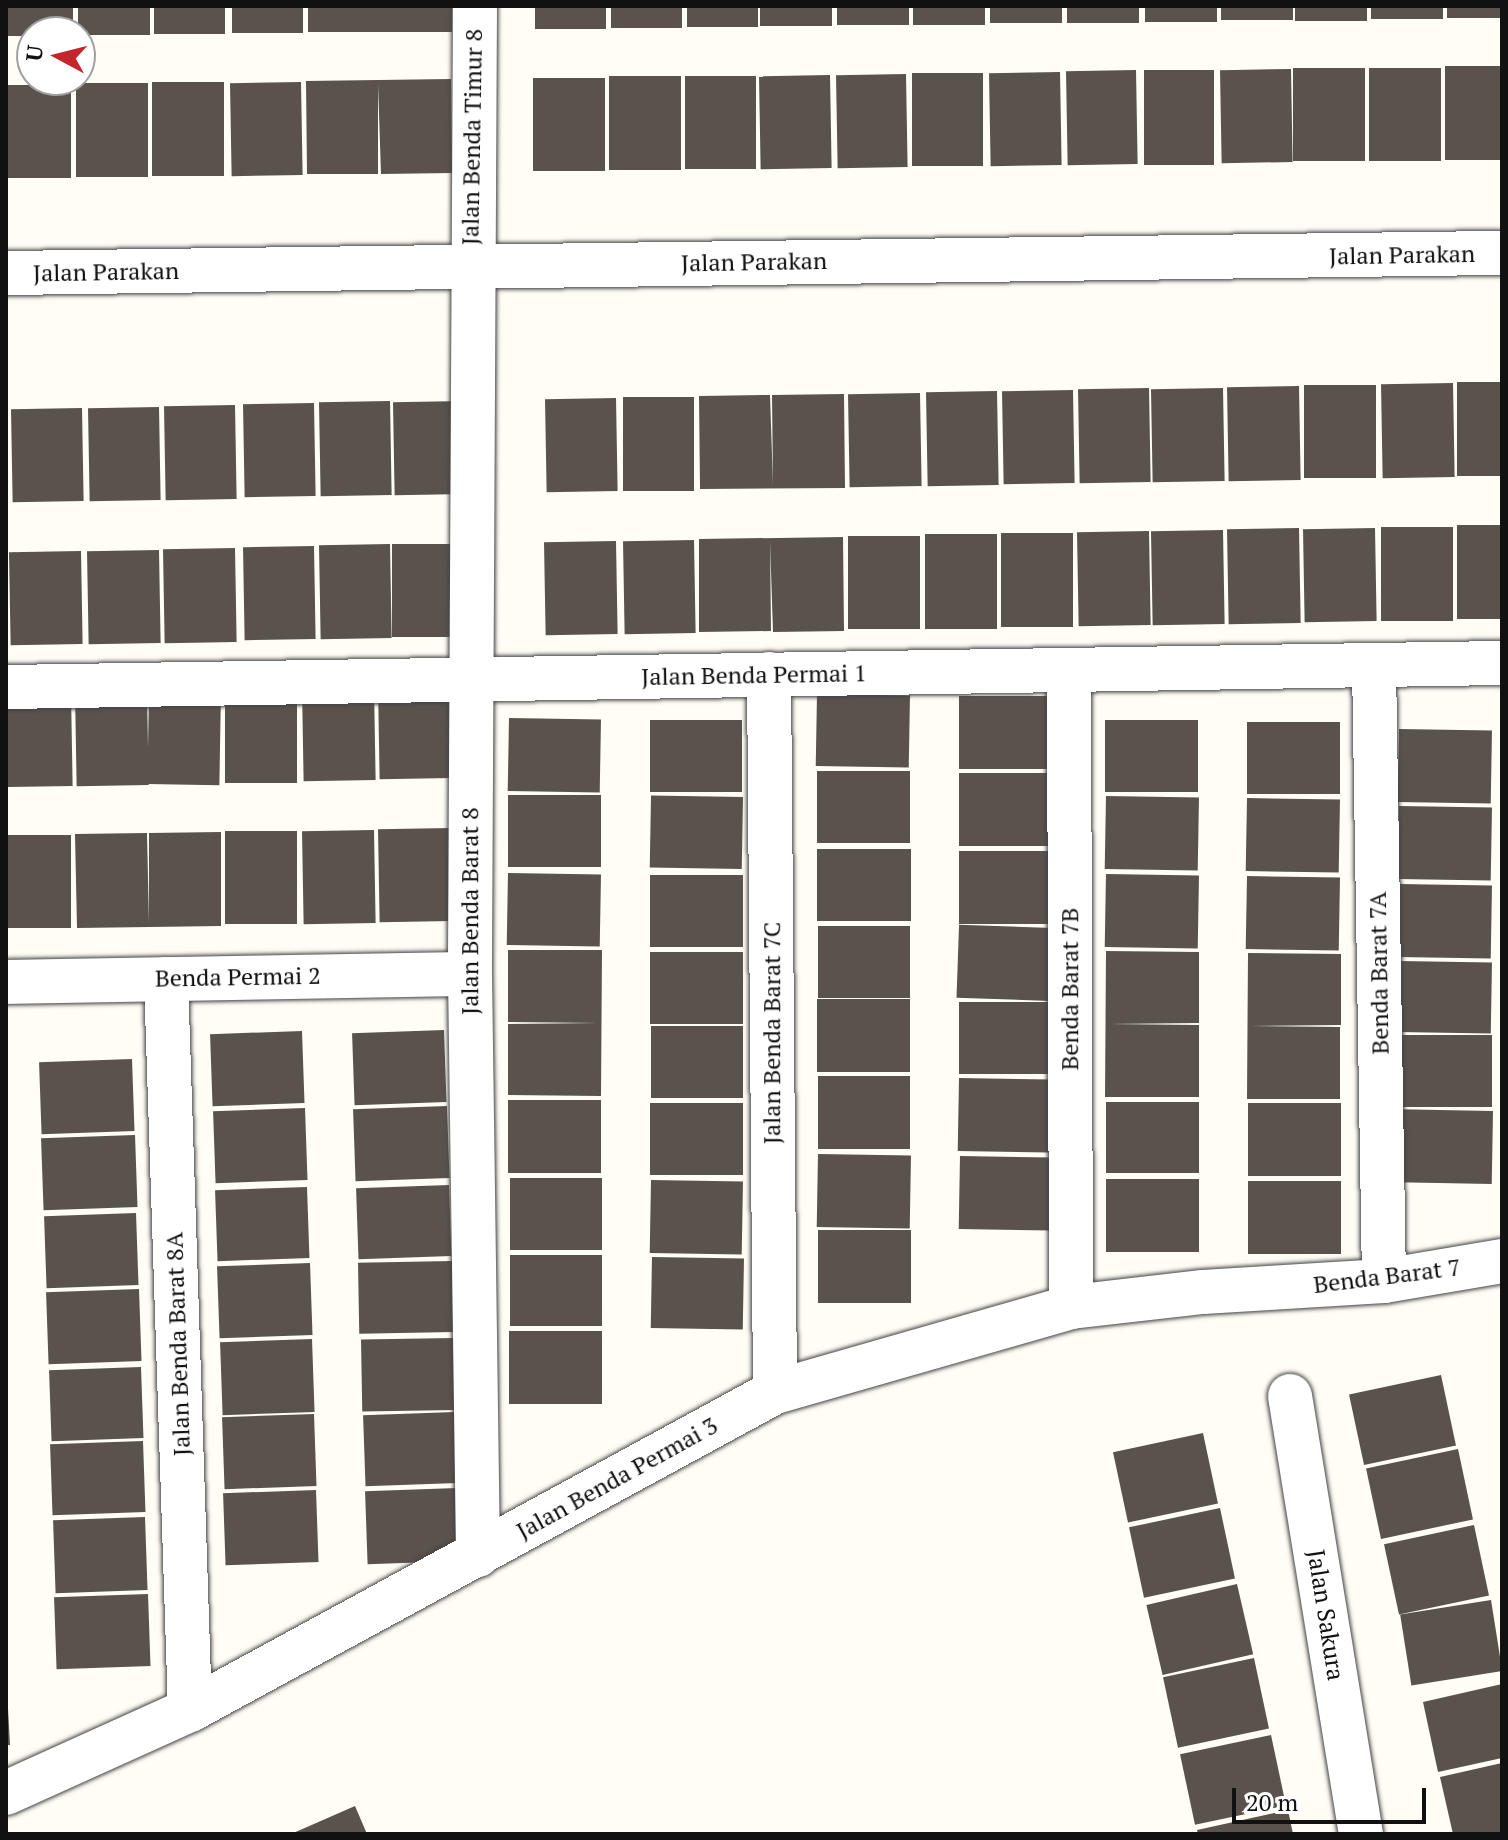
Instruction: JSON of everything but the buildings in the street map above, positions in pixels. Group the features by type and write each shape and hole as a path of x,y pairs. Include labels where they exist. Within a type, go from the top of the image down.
{"street":[{"name":"Jalan Benda Timur 8","path":"470,267 475,6"},
{"name":"Jalan Parakan","path":"6,273 1502,253"},
{"name":"Jalan Benda Barat 8","path":"470,267 470,974 478,1555"},
{"name":"Jalan Benda Permai 1","path":"6,687 1502,663"},
{"name":"Benda Barat 7A","path":"1374,665 1384,1281"},
{"name":"Benda Barat 7B","path":"1069,670 1071,1307"},
{"name":"Jalan Benda Barat 7C","path":"769,674 775,1392"},
{"name":"Benda Permai 2","path":"6,982 470,974"},
{"name":"Jalan Benda Barat 8A","path":"166,979 190,1710"},
{"name":"Benda Barat 7","path":"1271,1289 1384,1281 1502,1261"},
{"name":"Jalan Benda Permai 3","path":"6,1793 190,1710 478,1555 605,1481 775,1392 1071,1307 1271,1289"},
{"name":"Jalan Sakura","path":"1290,1396 1361,1834"}]}
